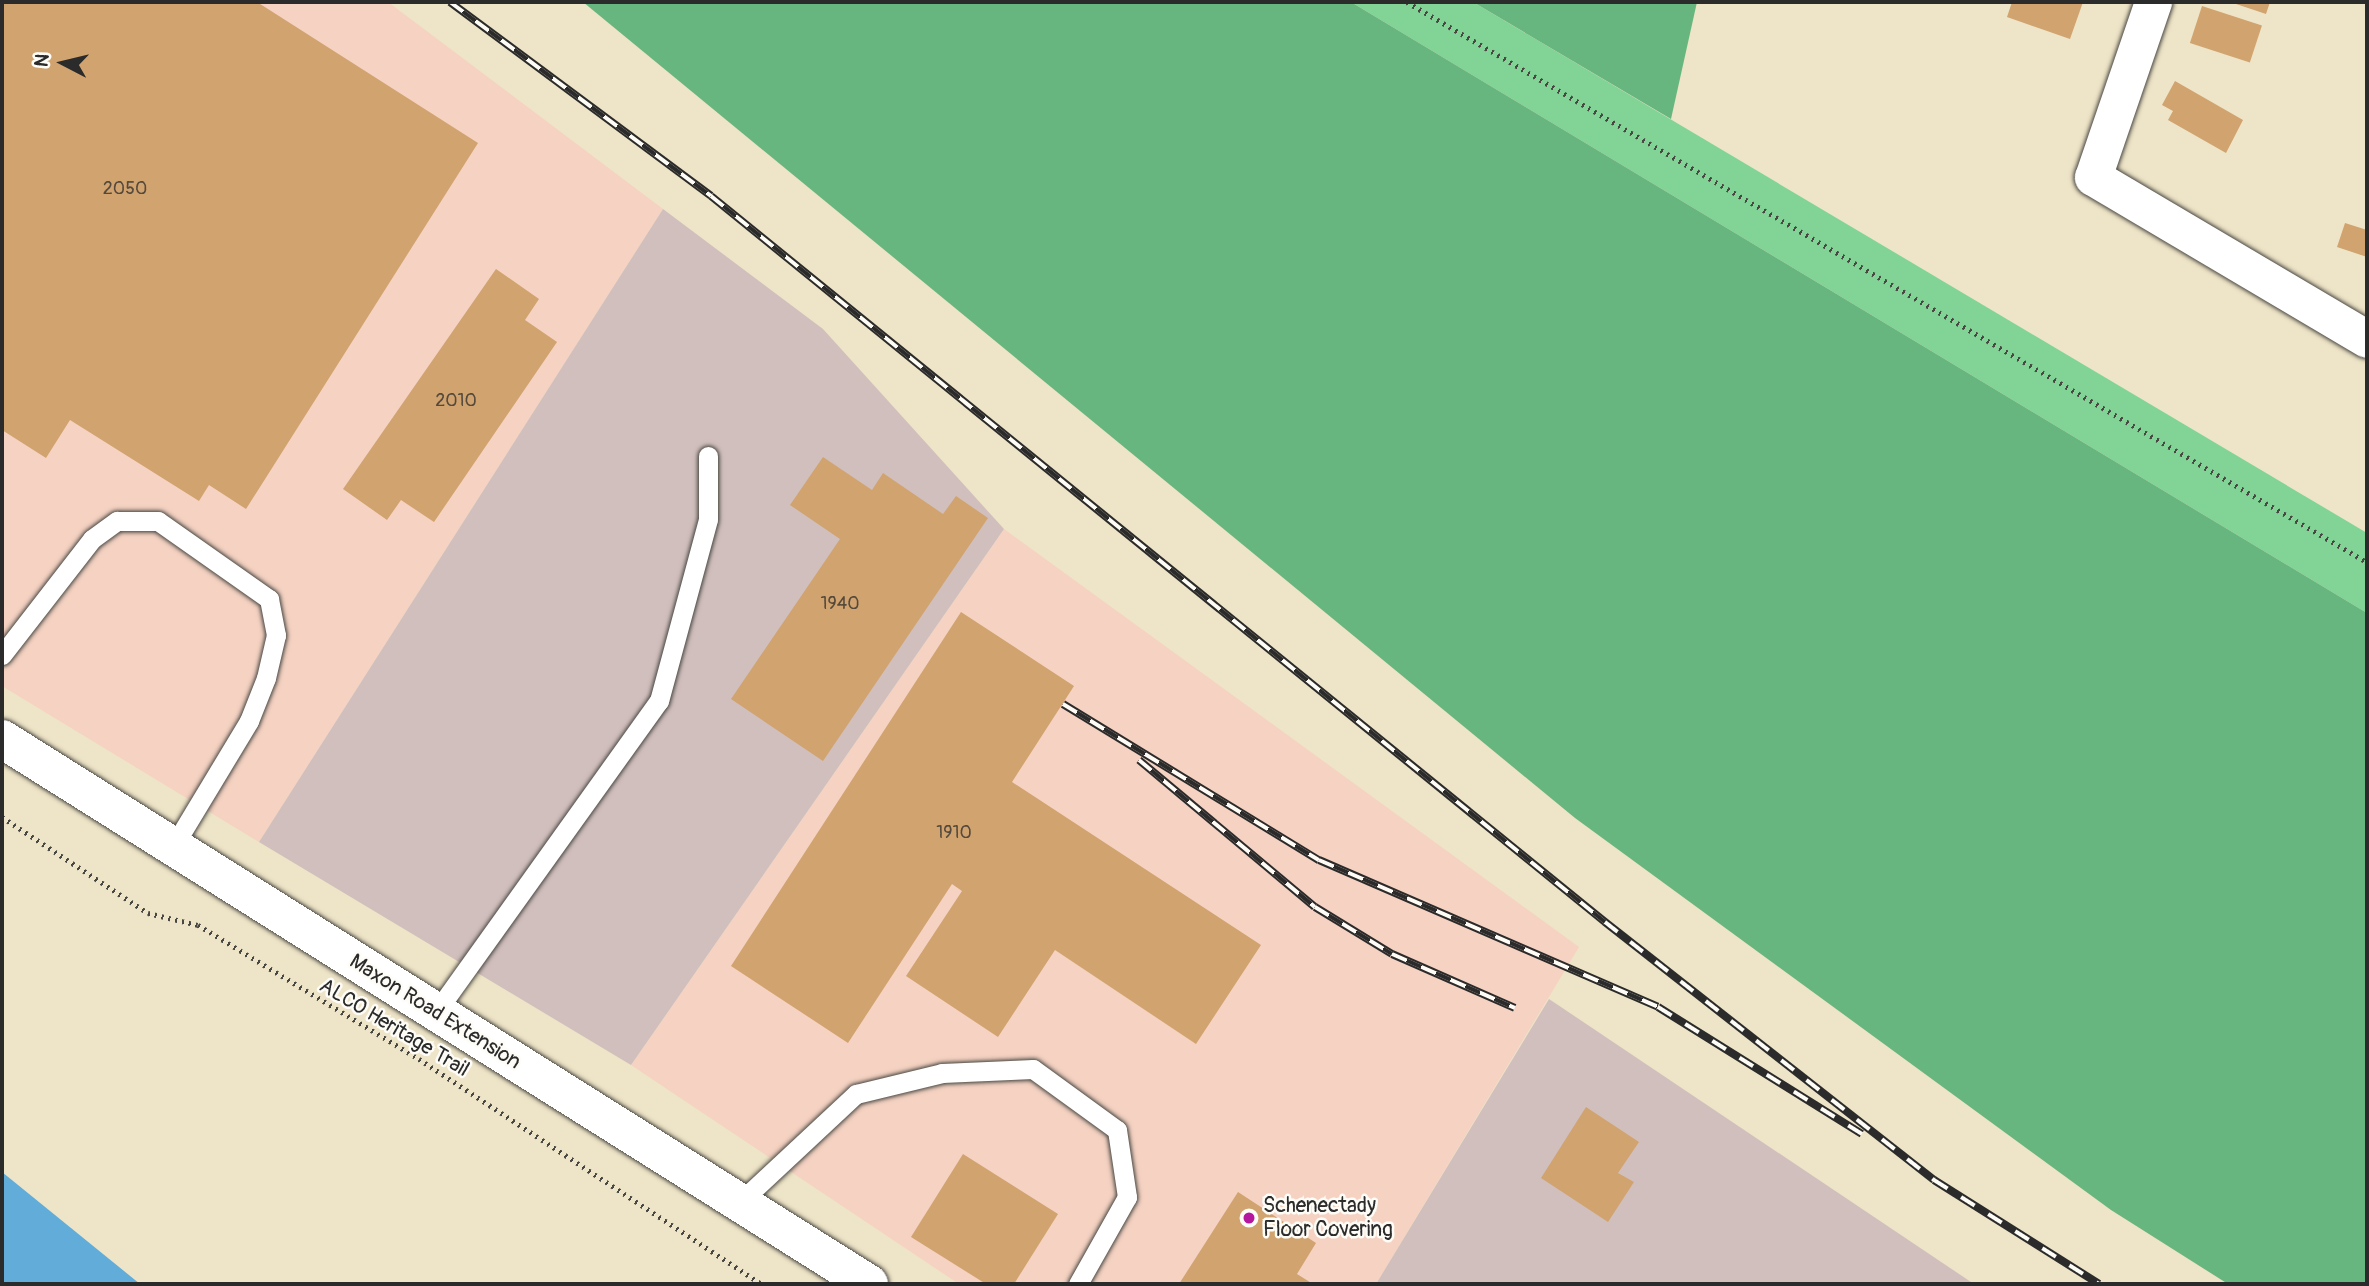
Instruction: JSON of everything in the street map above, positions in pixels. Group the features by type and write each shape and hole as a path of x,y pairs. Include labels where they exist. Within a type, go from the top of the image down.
{"street":[{"path":"2153,2 2093,177 2367,339"},
{"name":"Maxon Road Extension","path":"2,739 869,1284"}],"lane":[{"path":"436,1012 659,701 708,519 708,456"},
{"path":"2,655 92,539 117,521 158,522 269,599 276,635 266,678 249,720 173,847"},
{"path":"739,1203 856,1094 942,1073 1033,1069 1117,1130 1127,1197 1078,1284"}],"path":[{"path":"1407,2 2367,562"},
{"name":"ALCO Heritage Trail","path":"2,817 148,913 198,925 419,1059 762,1284"}],"shaded area":[{"path":"2,2 388,2 663,209 259,842 2,686"},
{"path":"663,209 823,329 1004,529 631,1065 259,842"},
{"path":"1004,529 1579,947 1376,1284 959,1284 631,1065"},
{"path":"1549,999 1974,1284 1376,1284"}],"green space":[{"path":"583,2 1351,2 2367,613 2367,1284 2228,1284 2111,1210 1575,818"},
{"path":"1351,2 1473,2 2367,533 2367,613"},
{"path":"1473,2 1697,2 1671,119"}],"water":[{"path":"2,1172 140,1284 2,1284"}],"building":[{"path":"2,2 257,2 478,143 246,509 209,485 199,501 70,420 46,458 2,430"},
{"path":"2012,2 2083,2 2070,39 2007,17"},
{"path":"2230,2 2270,2 2266,14"},
{"path":"2202,6 2262,25 2250,63 2190,43"},
{"path":"2175,81 2243,120 2226,153 2168,120 2173,111 2162,105"},
{"path":"2345,223 2367,230 2367,257 2337,247"},
{"path":"496,269 539,299 525,320 557,342 434,522 401,500 387,520 343,489"},
{"path":"823,457 872,490 883,473 943,514 956,496 988,518 823,761 731,699 840,539 790,505"},
{"path":"961,612 1074,686 1012,782 1261,945 1196,1044 1055,950 998,1037 906,976 962,891 952,884 848,1043 731,966"},
{"path":"1586,1107 1639,1142 1618,1173 1634,1182 1608,1222 1541,1178"},
{"path":"963,1154 1058,1214 1014,1284 986,1284 911,1237"},
{"name":"Schenectady Floor Covering","path":"1238,1192 1316,1243 1297,1274 1313,1284 1179,1284"}],"railway":[{"path":"450,2 711,196 1605,922 1934,1180 2099,1284"},
{"path":"1063,704 1319,860 1658,1007 1862,1134"},
{"path":"1139,760 1315,907 1392,954 1515,1008"}],"place":[{"name":"Schenectady Floor Covering","path":"1249,1218"}]}
